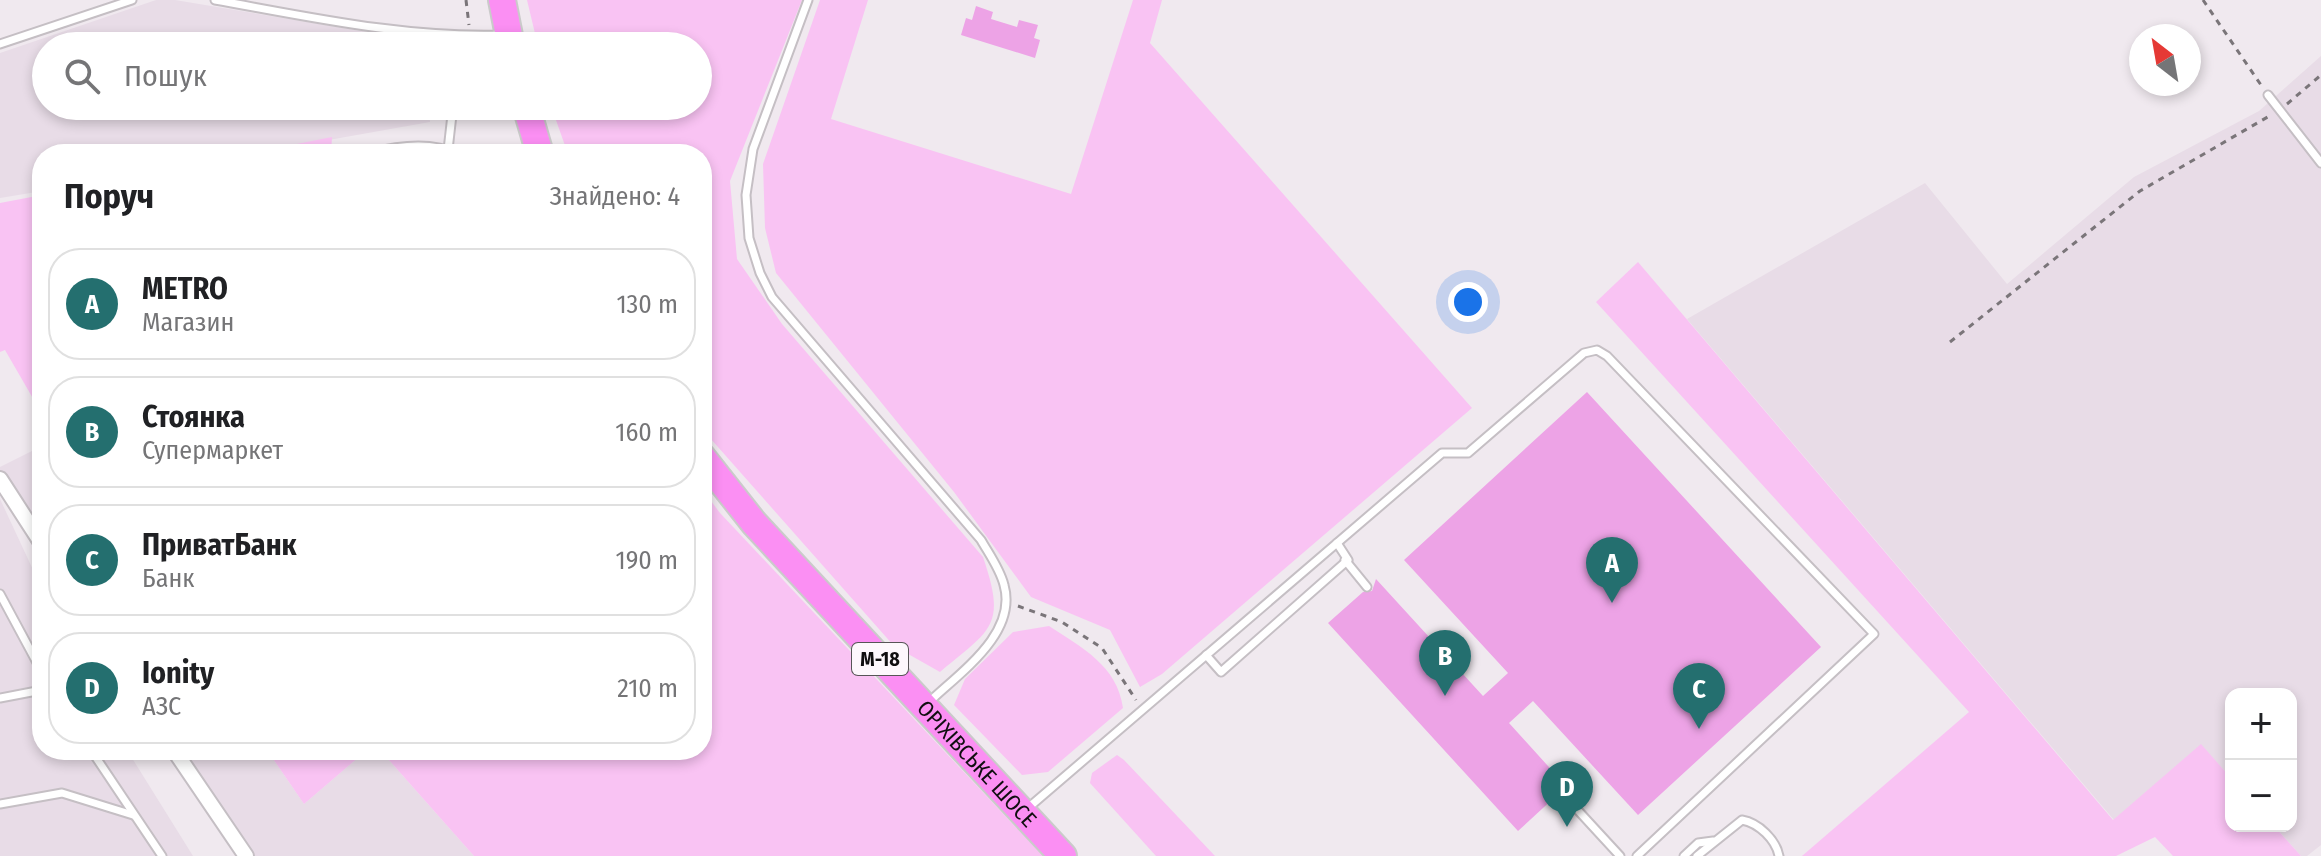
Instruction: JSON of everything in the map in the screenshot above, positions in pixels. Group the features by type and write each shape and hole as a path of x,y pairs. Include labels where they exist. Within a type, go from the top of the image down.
{"highway":[{"path":"502,0 508,32"},
{"path":"530,120 537,144"},
{"name":"ОРІХІВСЬКЕ ШОСЕ","path":"712,470 754,523 1063,856"}],"street":[{"path":"0,479 32,529"},
{"path":"181,760 246,856"}],"lane":[{"path":"36,32 132,0"},
{"path":"215,0 376,28 421,32"},
{"path":"808,0 753,149 746,195 749,238 760,273 772,297 981,540 999,570 1007,602 1004,624 925,707"},
{"path":"0,44 32,33"},
{"path":"2268,95 2321,163"},
{"path":"449,144 451,120"},
{"path":"1023,812 1442,453 1468,453 1584,353 1597,350 1872,628 1871,640 1637,856"},
{"path":"1206,655 1221,672 1345,560 1347,556 1337,543"},
{"path":"1345,560 1367,587"},
{"path":"0,594 4,611 32,656"},
{"path":"0,698 32,692"},
{"path":"97,760 162,856"},
{"path":"1561,792 1620,856"},
{"path":"0,804 62,793 133,815"},
{"path":"1697,856 1742,820 1752,822 1776,845 1779,856"},
{"path":"1686,854 1698,843 1714,841"}],"path":[{"path":"466,0 466,32"},
{"path":"2203,0 2268,95"},
{"path":"1950,342 2140,191 2280,110 2321,75"},
{"path":"1007,602 1062,622 1102,648 1142,710"}],"shaded area":[{"path":"156,0 175,0 367,32 62,32"},
{"path":"527,0 802,0 730,181 737,259 782,324 983,557 994,598 990,625 972,646 940,672 894,646 712,440 712,144 564,144 556,120 712,120 712,32 535,32"},
{"path":"820,0 868,0 831,119 1071,194 1133,0 1162,0 1150,43 1472,408 1162,674 1140,687 1110,630 1031,597 954,492 776,273 765,228 763,164"},
{"path":"32,42 32,120 430,122 306,144 32,144 32,193 0,198 0,53"},
{"path":"2321,56 2321,845 2307,856 2301,856 2279,832 2297,832 2297,688 2225,688 2225,771 2201,745 2114,820 1687,319 1925,183 2007,284 2134,177 2259,111"},
{"path":"332,137 332,144 297,144"},
{"path":"32,197 32,397 5,350 0,352 0,203"},
{"path":"1638,262 2113,820 2201,744 2225,771 2225,832 2279,832 2301,856 2173,856 2155,837 2116,856 1802,856 1969,712 1596,302"},
{"path":"32,451 32,529 0,479 0,467"},
{"path":"0,499 32,568 32,760 133,760 193,856 0,856"},
{"path":"712,502 1043,856 474,856 389,760 712,760"},
{"path":"1049,626 1085,650 1106,669 1114,680 1123,708 1048,772 1022,775 954,705 965,679 1013,632"},
{"path":"1117,755 1215,856 1156,856 1090,783 1092,773"},
{"path":"181,760 274,760 304,804 355,760 389,760 474,856 246,856"},
{"path":"274,760 355,760 304,804"}],"building":[{"path":"976,6 993,12 991,19 1017,27 1019,20 1038,25 1034,38 1040,40 1035,58 961,35 966,18 972,20"},
{"path":"1587,392 1821,647 1638,815 1533,701 1509,723 1567,787 1557,787 1556,796 1518,831 1328,623 1363,592 1372,591 1376,579 1483,696 1508,673 1404,560"}],"place":[{"name":"METRO","path":"1612,603"},
{"name":"Стоянка","path":"1445,696"},
{"name":"ПриватБанк","path":"1699,729"},
{"name":"Ionity","path":"1567,827"}]}
